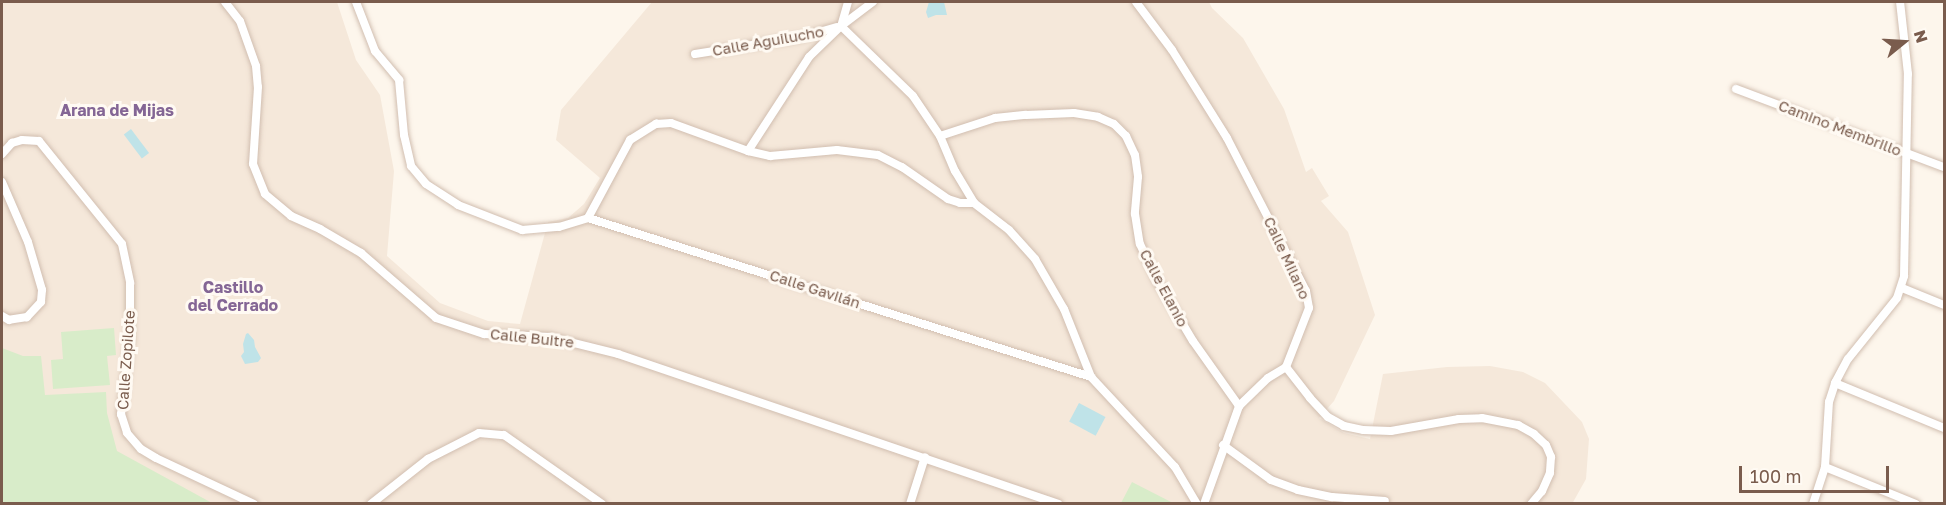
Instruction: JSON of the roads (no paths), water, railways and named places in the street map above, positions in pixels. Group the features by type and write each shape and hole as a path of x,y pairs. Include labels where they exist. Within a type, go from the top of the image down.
{"street":[{"name":"Calle Buitre","path":"225,2 240,21 256,66 258,87 253,164 265,194 291,216 320,229 361,253 436,318 484,334 550,337 582,343 1058,504"},
{"path":"356,2 375,51 399,80 404,135 411,166 426,184 458,205 483,213 510,227 538,231 588,218 630,140 656,124 671,123 748,151 770,156 837,150 878,155 902,167 948,199 960,203 974,203"},
{"path":"841,26 848,2"},
{"path":"748,151 808,57 841,26 873,2"},
{"name":"Calle Milano","path":"1136,2 1172,50 1227,138 1306,291 1309,308 1286,367"},
{"path":"1813,504 1825,467 1829,402 1834,383 1848,359 1891,307 1902,288 1905,266 1908,74 1900,2"},
{"path":"841,26 913,96 940,136 955,171 974,203 1009,230 1035,259 1064,309 1091,377 1175,467 1197,504"},
{"name":"Calle Aguilucho","path":"695,54 802,37 841,26"},
{"name":"Camino Membrillo","path":"1736,89 1944,167"},
{"name":"Calle Elanio","path":"940,136 995,118 1026,115 1074,113 1098,117 1114,124 1126,136 1135,155 1138,177 1135,214 1140,243 1156,279 1193,341 1239,406"},
{"name":"Calle Zopilote","path":"2,154 12,143 22,140 39,141 122,244 130,283 130,340 120,414 127,433 141,449 156,458 254,504"},
{"path":"2,182 27,242 42,290 41,302 27,316 9,320 2,316"},
{"name":"Calle Gavilán","path":"588,218 1091,377"},
{"path":"1902,288 1944,305"},
{"path":"1204,504 1223,445 1239,406 1269,378 1286,367 1328,417 1344,426 1391,431 1459,419 1482,418 1518,425 1534,434 1546,445 1551,457 1551,473 1542,491 1531,504"},
{"path":"1834,383 1944,428"},
{"path":"371,504 428,459 479,433 504,435 602,504"},
{"path":"1223,445 1271,480 1289,487 1332,497 1385,501"},
{"path":"910,504 925,458"},
{"path":"1825,467 1916,504"}],"water":[{"path":"929,2 944,2 947,15 928,18 926,12"},
{"path":"131,129 149,153 142,158 124,134"},
{"path":"248,333 254,340 261,358 258,362 245,364 241,356"},
{"path":"1079,403 1105,417 1096,436 1069,422"}],"district":[{"name":"Arana de Mijas","path":"117,110"},
{"name":"Castillo del Cerrado","path":"233,296"}]}
